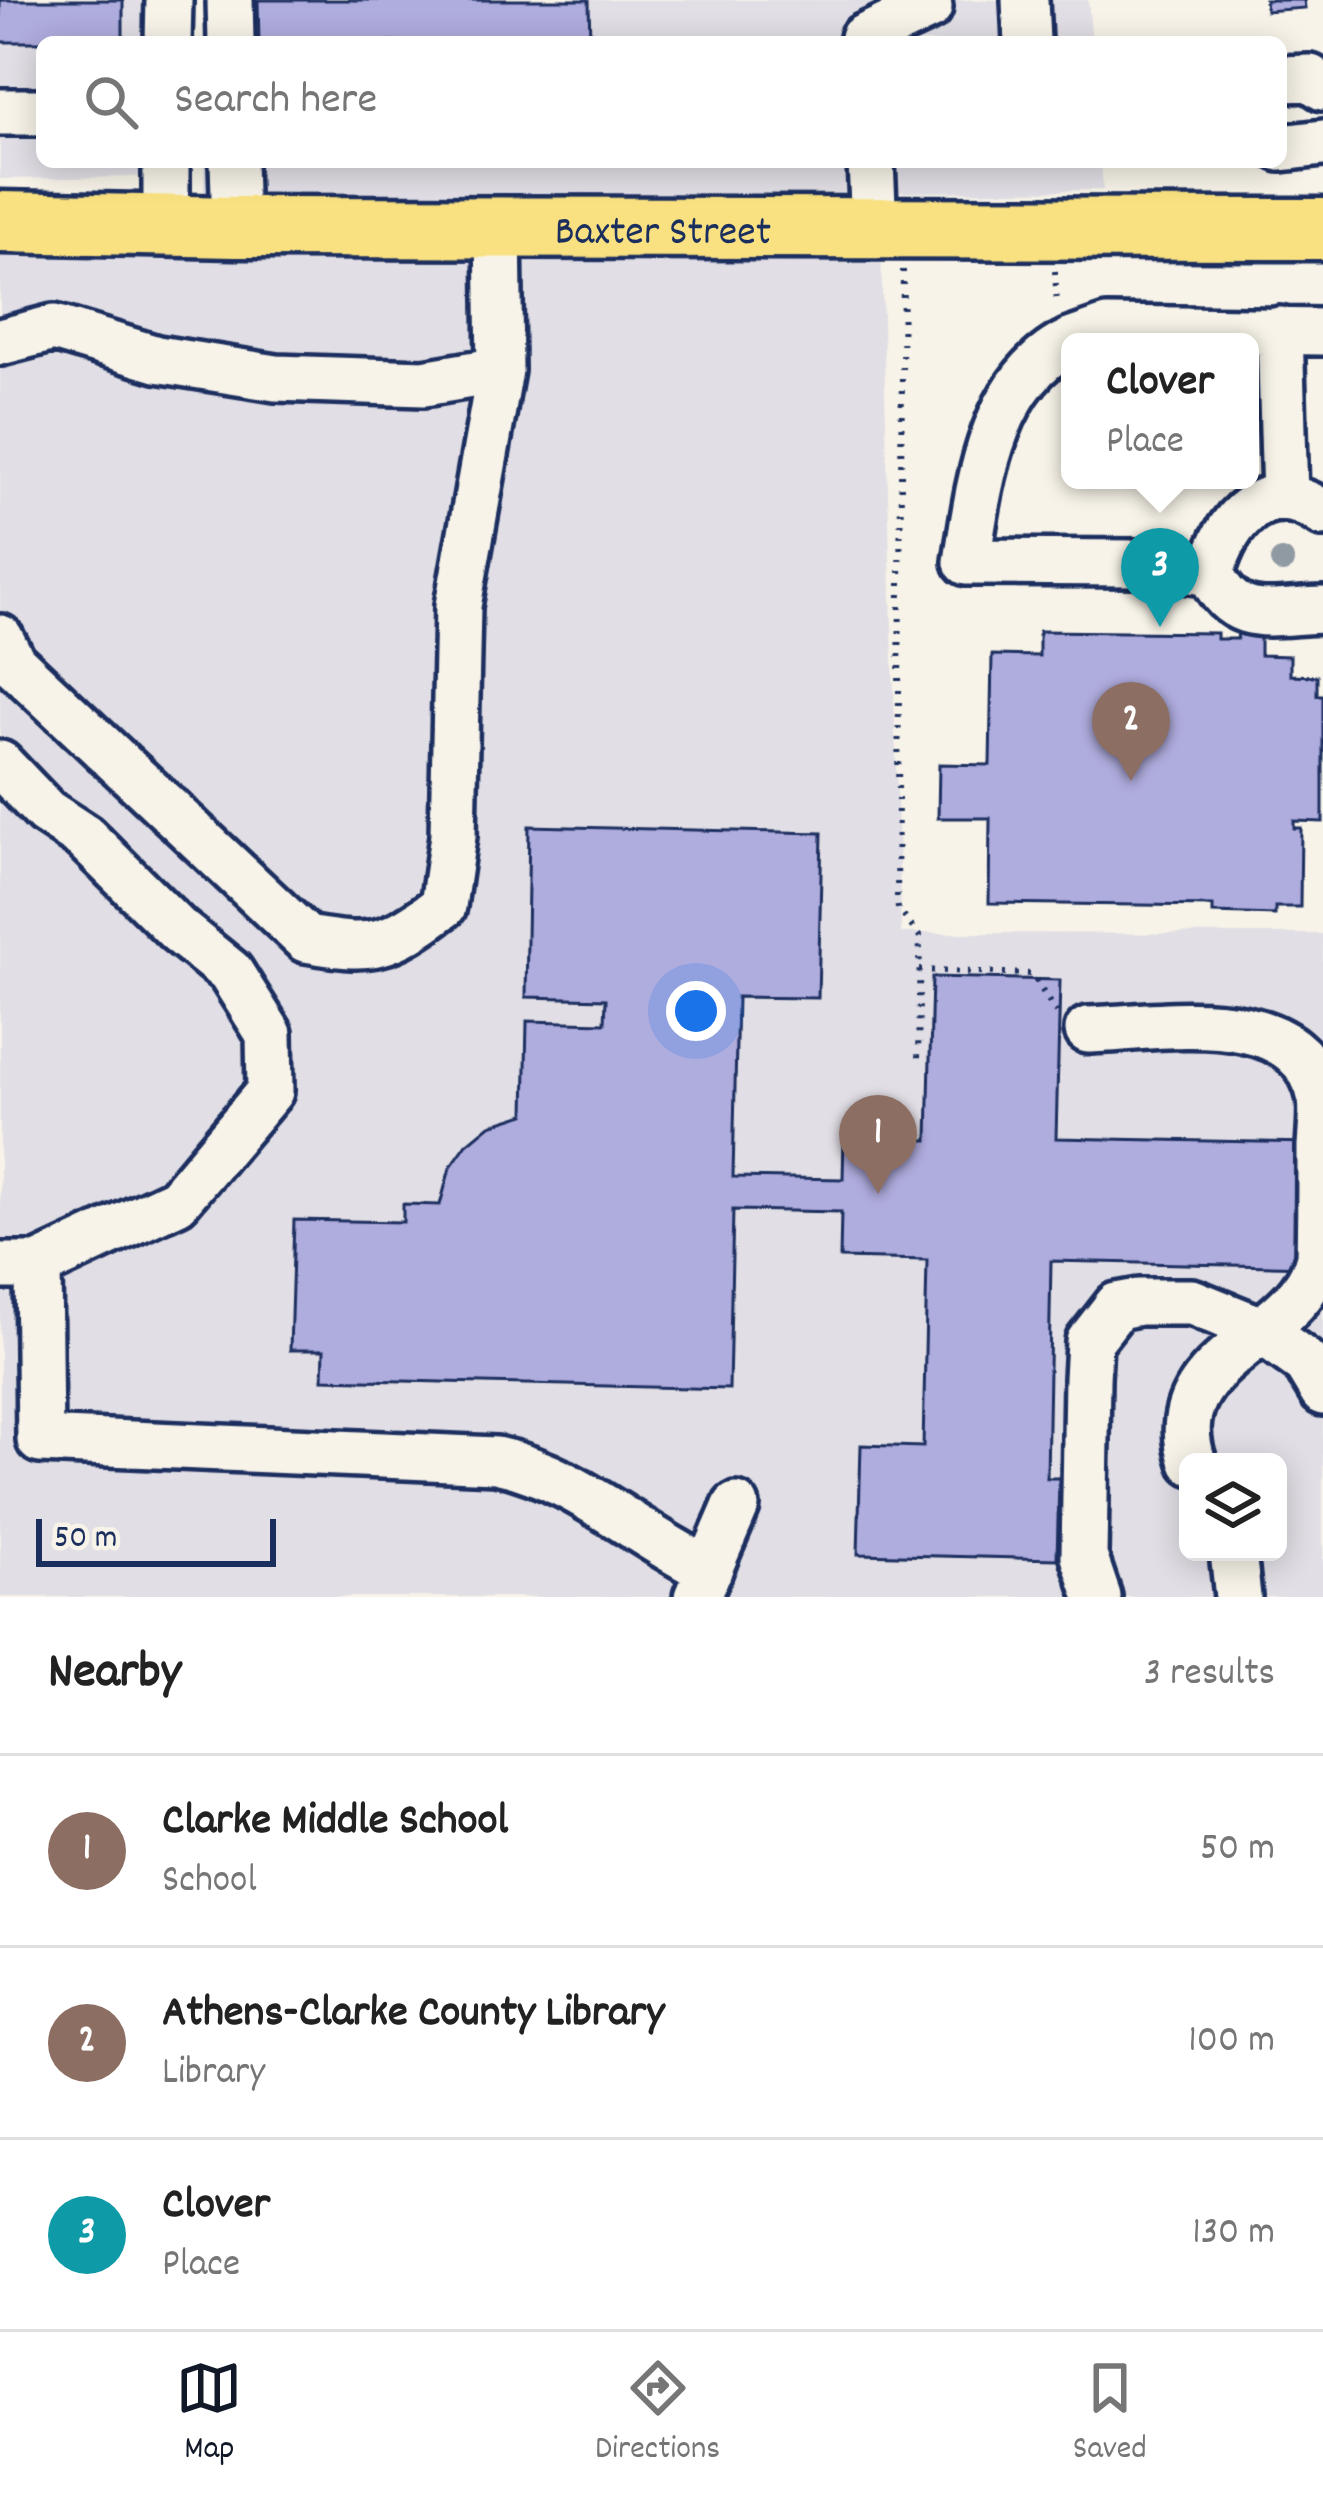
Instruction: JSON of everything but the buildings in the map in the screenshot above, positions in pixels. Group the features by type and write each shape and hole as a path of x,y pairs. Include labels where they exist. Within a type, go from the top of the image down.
{"main road":[{"name":"Baxter Street","path":"0,222 498,226 888,246 1323,229"}],"lane":[{"path":"168,36 169,0"},
{"path":"230,0 231,36"},
{"path":"1024,0 1027,36"},
{"path":"862,27 930,16"},
{"path":"1287,80 1310,78 1323,87"},
{"path":"0,112 36,112"},
{"path":"1287,147 1323,143"},
{"path":"166,168 166,225"},
{"path":"233,168 235,227"},
{"path":"872,168 888,246"},
{"path":"0,638 13,663 306,939 359,948 405,935 443,906 452,836 458,606 500,370 498,226"},
{"path":"0,342 54,328 157,359 276,378 424,383 500,370"},
{"path":"1096,333 1107,329 1302,331 1304,505 1263,501 1244,512 1226,531 1211,573 1221,596 1241,611 1323,610"},
{"path":"1061,346 1030,374 1006,409 979,489 968,562 1143,562 1211,573"},
{"path":"0,764 46,812 84,837 178,930 230,972 269,1034 270,1091 177,1201 19,1266 40,1440 496,1460 525,1466 570,1485 703,1583 736,1506"},
{"path":"1088,1030 1237,1026 1270,1035 1311,1074 1321,1100 1319,1257 1303,1294 1218,1365 1195,1398 1185,1419 1191,1453"},
{"path":"1098,1597 1084,1556 1089,1342 1117,1306 1192,1303 1261,1330 1305,1362 1323,1392"},
{"path":"1234,1561 1238,1597"}],"path":[{"path":"888,246 897,899 898,909 920,937 917,1060"},
{"path":"920,970 1032,974 1067,1031 1088,1030"}],"shaded area":[{"path":"0,0 191,0 191,36 36,36 36,168 190,168 189,176 0,179"},
{"path":"204,0 1088,0 1091,36 204,36"},
{"path":"204,168 1101,168 1103,190 204,199"},
{"path":"0,249 881,253 901,933 1323,934 1323,1597 0,1597"}],"place":[{"name":"Clover","path":"1160,627"},
{"name":"Athens-Clarke County Library","path":"1131,781"},
{"name":"Clarke Middle School","path":"878,1194"}]}
